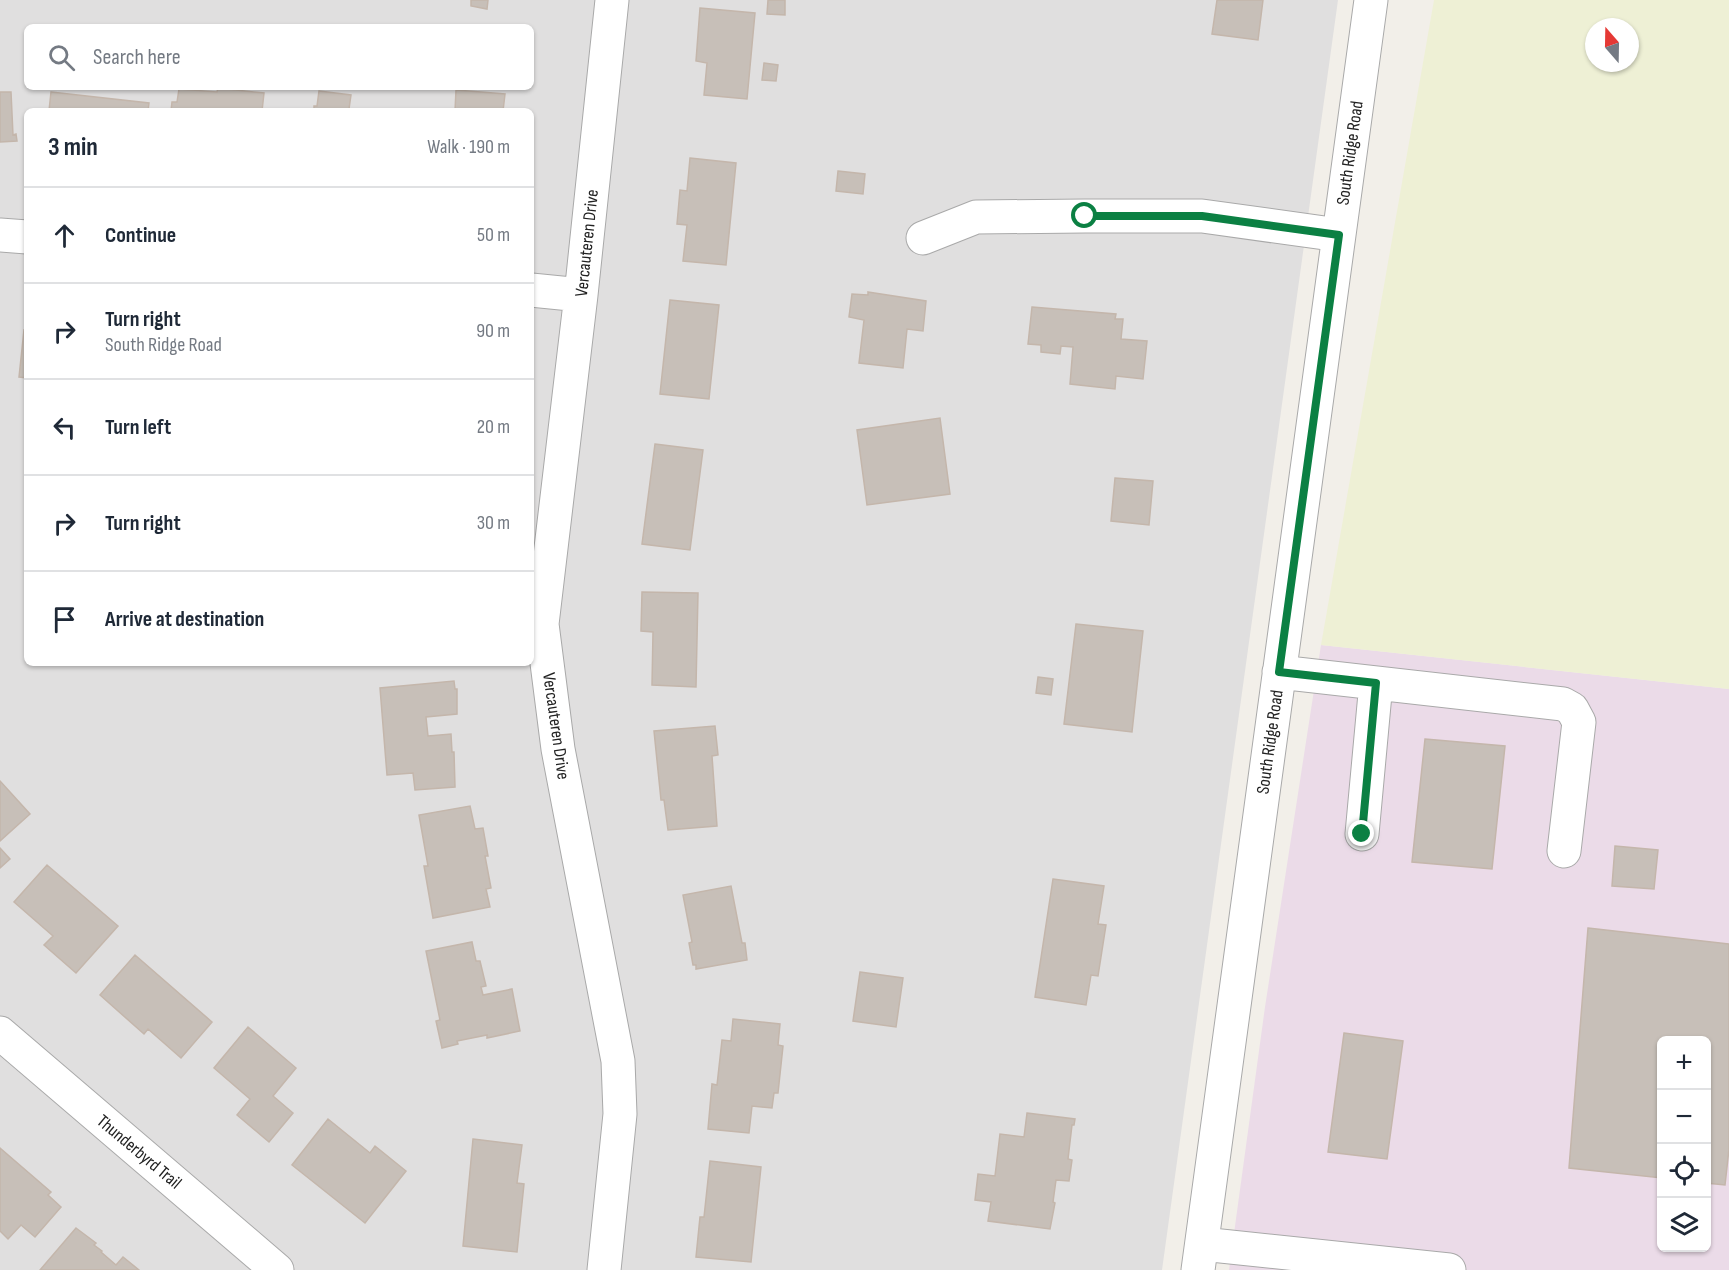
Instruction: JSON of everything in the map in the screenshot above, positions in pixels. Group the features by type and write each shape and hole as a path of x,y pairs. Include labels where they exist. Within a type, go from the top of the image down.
{"street":[{"name":"Vercauteren Drive","path":"604,1270 620,1114 618,1061 558,749 542,624 581,296 612,0"},
{"name":"South Ridge Road","path":"1200,1257 1371,0"},
{"path":"923,238 976,217 1074,216 1202,216 1339,235"},
{"path":"0,235 24,237"},
{"path":"534,290 581,296"},
{"path":"1279,672 1563,704 1572,710 1579,722 1564,851"},
{"path":"1362,834 1376,683"},
{"name":"Thunderbyrd Trail","path":"0,1033 278,1270"},
{"path":"1200,1257 1449,1270"}],"shaded area":[{"path":"0,0 1338,0 1162,1270 0,1270"},
{"path":"1321,645 1729,689 1729,1270 1229,1270 1265,1007"}],"green space":[{"path":"1434,0 1729,0 1729,689 1321,645"}],"building":[{"path":"471,0 488,0 487,9 471,6"},
{"path":"768,0 785,0 785,15 767,14"},
{"path":"1217,0 1263,0 1258,40 1212,34"},
{"path":"700,8 755,13 747,99 704,95 707,63 696,61"},
{"path":"764,63 778,65 776,81 762,80"},
{"path":"179,90 217,92 218,90 236,90 264,93 262,108 171,108 172,102 177,102"},
{"path":"456,90 505,94 503,108 455,108"},
{"path":"319,91 351,95 349,108 314,108 317,106"},
{"path":"0,92 11,92 13,135 16,134 17,141 0,142"},
{"path":"51,92 149,103 148,108 49,108"},
{"path":"690,158 736,163 726,265 683,261 687,225 677,224 680,190 687,191"},
{"path":"838,171 865,174 863,194 836,191"},
{"path":"868,292 926,301 923,331 907,329 903,368 859,363 864,320 849,317 852,294 868,295"},
{"path":"670,300 719,305 709,399 660,394"},
{"path":"1032,307 1116,314 1115,319 1123,319 1121,339 1147,341 1143,379 1116,376 1115,389 1070,384 1073,347 1061,346 1060,354 1041,352 1041,345 1028,344"},
{"path":"24,330 24,378 19,377"},
{"path":"940,418 950,494 867,505 857,430"},
{"path":"655,444 703,450 690,550 642,544"},
{"path":"1115,478 1153,481 1149,525 1111,521"},
{"path":"642,592 698,593 696,687 652,685 653,632 641,631"},
{"path":"1076,624 1143,631 1132,732 1064,724"},
{"path":"1038,677 1053,679 1051,695 1036,693"},
{"path":"454,681 455,689 457,689 457,714 426,717 428,736 451,734 455,787 415,790 413,773 387,775 380,688"},
{"path":"715,726 718,755 712,756 717,826 668,830 664,800 661,800 654,731"},
{"path":"1425,739 1505,746 1492,869 1412,862"},
{"path":"0,781 30,814 0,841"},
{"path":"470,806 475,829 483,828 491,888 486,889 490,907 433,918 424,866 428,866 419,815"},
{"path":"1615,846 1658,850 1654,889 1612,886"},
{"path":"0,848 10,859 0,868"},
{"path":"47,865 118,926 76,973 44,945 53,936 14,902"},
{"path":"1053,879 1104,886 1098,924 1106,925 1098,976 1091,975 1086,1005 1035,997"},
{"path":"731,886 747,960 696,969 696,965 693,965 689,943 692,942 683,895"},
{"path":"1588,928 1729,944 1729,1149 1725,1185 1711,1184 1711,1036 1657,1036 1657,1177 1569,1168"},
{"path":"472,942 476,961 480,961 486,986 481,987 483,995 512,989 520,1031 457,1041 458,1044 442,1048 436,1021 440,1020 426,951"},
{"path":"135,955 212,1022 181,1058 148,1029 144,1034 100,995"},
{"path":"860,972 903,978 896,1027 853,1021"},
{"path":"733,1019 780,1024 778,1045 783,1046 778,1093 774,1093 772,1108 752,1106 749,1133 708,1129 712,1084 717,1085 722,1040 731,1041"},
{"path":"248,1027 296,1068 273,1096 293,1113 269,1142 237,1115 250,1099 214,1068"},
{"path":"1344,1033 1403,1041 1387,1159 1328,1152"},
{"path":"1027,1113 1075,1119 1072,1125 1068,1159 1072,1160 1069,1181 1056,1180 1053,1202 1055,1203 1050,1229 988,1221 991,1202 975,1200 978,1174 995,1176 1000,1134 1024,1137"},
{"path":"328,1119 370,1153 375,1146 406,1171 365,1223 292,1165"},
{"path":"473,1139 522,1145 517,1183 524,1184 517,1252 463,1246"},
{"path":"0,1148 51,1192 48,1195 61,1207 35,1237 21,1225 8,1239 0,1231"},
{"path":"710,1161 761,1167 751,1262 696,1257 700,1217 704,1217"},
{"path":"76,1228 96,1243 94,1245 116,1265 123,1257 139,1270 40,1270"}],"route":[{"path":"1085,216 1202,216 1339,235 1279,672 1376,683 1362,834"}]}
